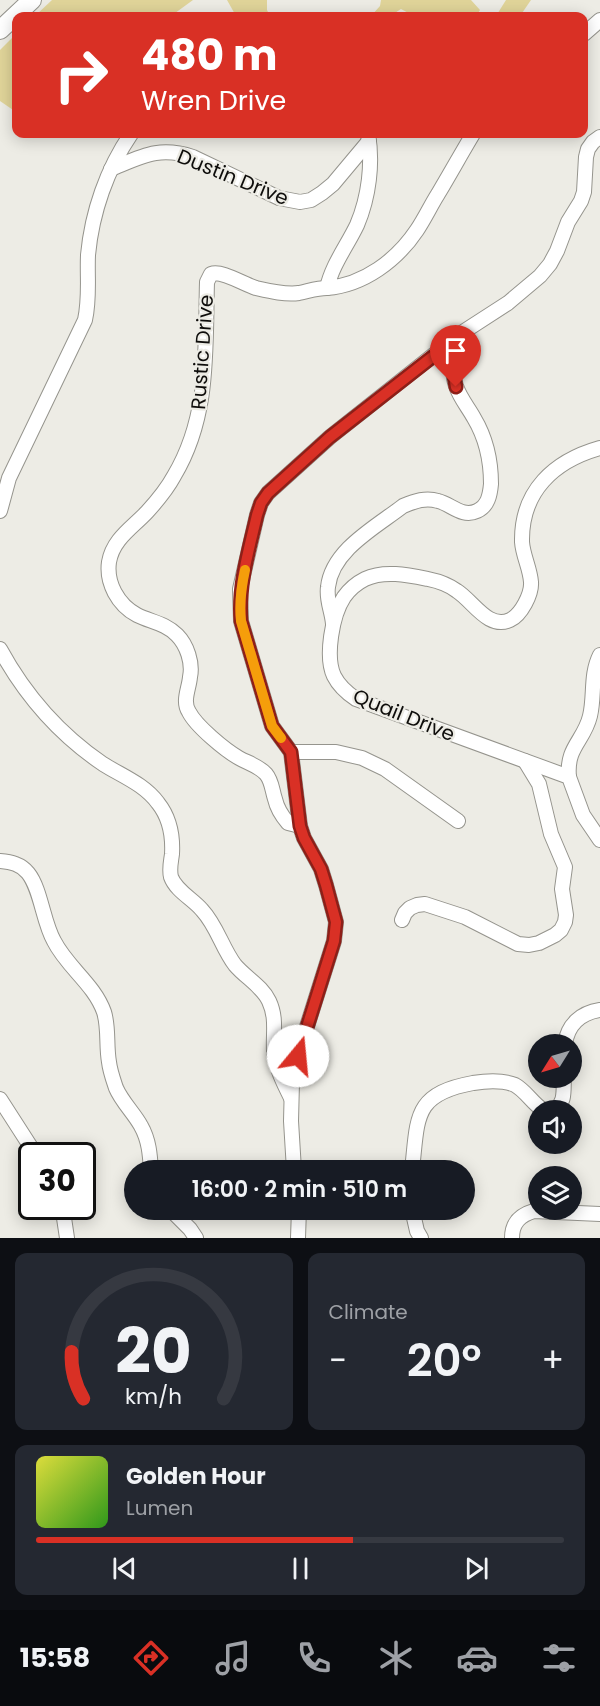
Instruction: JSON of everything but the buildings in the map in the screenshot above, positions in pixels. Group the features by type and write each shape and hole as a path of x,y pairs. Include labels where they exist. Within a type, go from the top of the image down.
{"street":[{"path":"19,12 32,0"},
{"path":"0,30 12,19"},
{"path":"588,30 600,20"},
{"path":"294,1160 291,1098 298,1056 336,933 336,922 321,869 300,826 291,752 272,726 241,621 240,589 257,515 268,493 330,437 476,323 508,303 540,276 550,264 568,222 581,201 588,149 600,137"},
{"path":"0,511 9,478 85,320 88,306 88,254 97,204 111,169 128,138"},
{"name":"Dustin Drive","path":"111,169 155,152 180,153 279,198 300,202 311,200 322,194 333,184 367,138"},
{"path":"368,138 369,182 363,206 357,224 330,273 327,288 355,283 372,273 403,247 417,231 471,138"},
{"name":"Rustic Drive","path":"300,826 288,823 280,813 271,783 264,772 226,749 194,720 189,713 186,701 191,671 190,660 181,640 167,626 137,615 123,605 112,588 109,569 111,555 117,542 149,510 165,490 180,465 193,435 201,403 207,282 211,274 221,273 244,284 274,292 298,293 316,288 327,288"},
{"path":"333,631 328,586 331,572 346,549 413,501 436,500 463,512 471,513 478,511 488,500 491,473 489,454 475,418 456,387 454,340"},
{"name":"Quail Drive","path":"569,777 356,699 340,685 334,675 329,652 339,607 345,596 354,587 377,575 389,574 421,578 445,584 470,600 493,621 510,620 517,615 531,589 522,542 523,526 533,496 543,481 567,460 600,448"},
{"path":"0,649 23,687 58,727 104,764 143,787 160,805 171,831 173,845 170,868 175,885 202,910 235,964 268,999 275,1024 276,1066 291,1098"},
{"path":"600,655 593,675 590,719 570,757 569,777 584,815 600,840"},
{"path":"291,752 336,752 363,758 385,770 458,821"},
{"path":"402,920 410,908 425,904 465,917 518,944 539,943 561,930 566,915 562,889 565,867 551,834 539,784 525,761"},
{"path":"0,861 19,865 27,871 32,879 53,940 99,1002 107,1028 108,1061 112,1076 117,1091 141,1125 147,1139 150,1160"},
{"path":"568,1034 576,1021 584,1015 600,1010"},
{"path":"413,1160 420,1113 426,1103 447,1089 480,1082 503,1082 515,1085 531,1100"},
{"path":"0,1099 28,1142"},
{"path":"512,1238 514,1225 519,1218 534,1211 600,1214"},
{"path":"64,1220 66,1238"},
{"path":"181,1220 196,1238"},
{"path":"298,1238 299,1220"},
{"path":"414,1220 421,1238"}],"shaded area":[{"path":"52,0 193,0 176,12 39,12"},
{"path":"227,0 267,0 268,12 234,12"},
{"path":"381,0 471,0 480,10 479,12 407,12 401,9 396,12 375,12 380,6"},
{"path":"506,0 531,0 523,12 498,12"},
{"path":"12,38 12,109 0,101 0,50"}],"slow traffic":[{"path":"245,570 240,589 241,621 272,726 281,738"}],"route":[{"path":"298,1056 334,941 336,922 321,869 300,826 291,752 272,726 241,621 240,589 257,515 268,493 330,437 454,340 456,387"}]}
